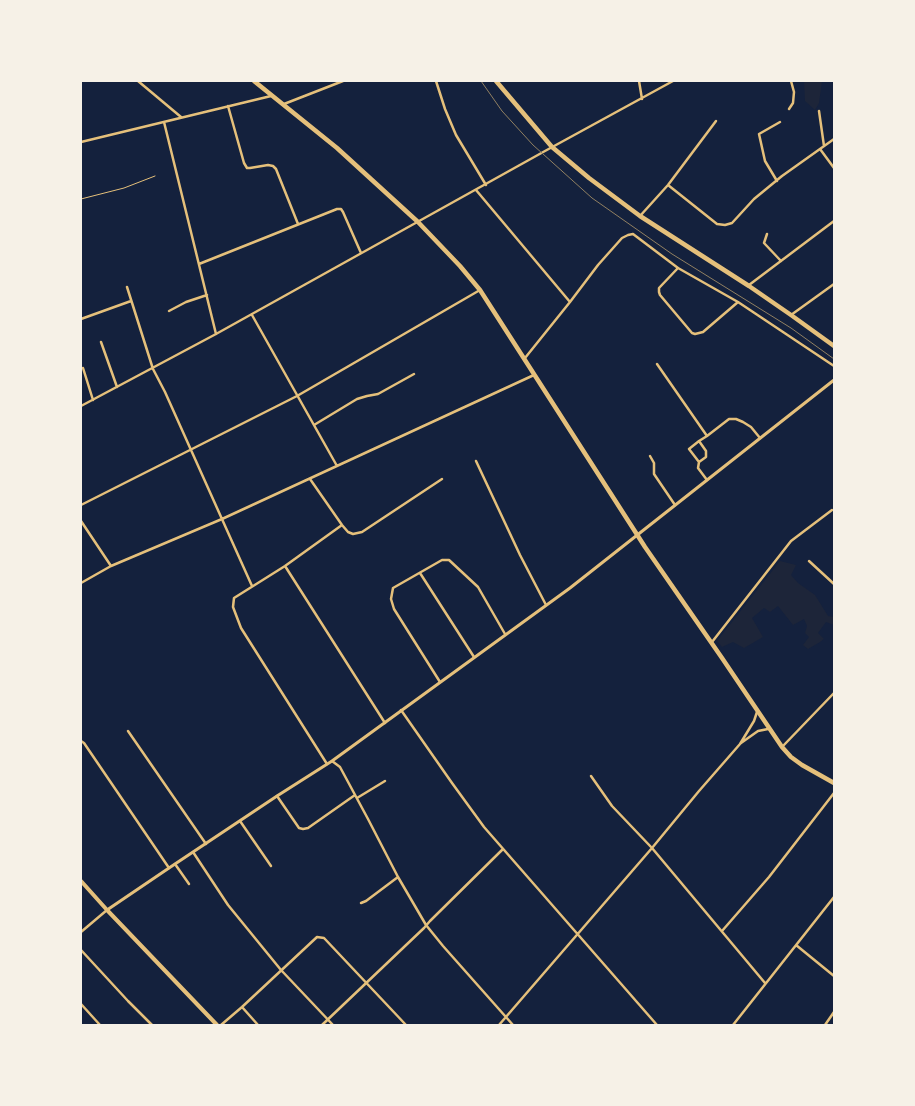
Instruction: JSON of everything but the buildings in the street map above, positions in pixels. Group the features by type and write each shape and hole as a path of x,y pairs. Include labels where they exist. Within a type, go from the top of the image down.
{"main road":[{"path":"254,81 337,148 418,222 480,290 637,534 768,729 791,757 834,783"},
{"path":"496,81 552,147 589,178 640,216 791,314 834,346"},
{"path":"81,881 217,1025"}],"street":[{"path":"138,81 182,118"},
{"path":"282,105 343,81"},
{"path":"436,81 456,135 486,184"},
{"path":"639,81 642,99"},
{"path":"81,406 252,315 673,81"},
{"path":"789,109 793,103 794,92 791,81"},
{"path":"81,142 271,96"},
{"path":"228,106 244,163 247,168 268,165 276,169 298,224"},
{"path":"819,111 824,146"},
{"path":"640,216 668,184 716,121"},
{"path":"164,122 216,334"},
{"path":"777,181 765,161 759,134 780,122"},
{"path":"668,184 717,224 725,225 732,223 754,199 834,139"},
{"path":"820,149 834,168"},
{"path":"476,190 570,302"},
{"path":"199,264 337,209 340,209 361,254"},
{"path":"749,286 834,221"},
{"path":"524,358 598,265 622,238 633,234 678,268 738,302 834,366"},
{"path":"767,234 764,243 781,261"},
{"path":"678,268 660,288 659,292 692,333 703,332 738,302"},
{"path":"791,314 834,284"},
{"path":"127,287 153,369 252,586"},
{"path":"81,505 297,396 480,290"},
{"path":"169,311 186,302 207,295"},
{"path":"81,319 131,301"},
{"path":"252,315 337,466"},
{"path":"101,342 117,387"},
{"path":"657,364 707,436"},
{"path":"83,368 93,400"},
{"path":"314,426 357,399 378,394 414,374"},
{"path":"81,583 112,566 222,519 535,375"},
{"path":"81,932 108,910 169,868 332,761 506,635 570,588 834,380"},
{"path":"699,462 689,449 729,419 743,422 751,427 760,438"},
{"path":"699,442 706,452 706,457 699,462 698,468 707,480"},
{"path":"650,456 654,462 654,474 675,505"},
{"path":"476,460 520,555 546,605"},
{"path":"310,479 342,525 348,532 353,534 362,532 442,479"},
{"path":"711,643 791,541 832,510"},
{"path":"81,521 112,566"},
{"path":"327,764 241,628 233,607 234,598 286,566 342,525"},
{"path":"440,682 394,609 391,599 393,588 442,560 449,560 478,587 506,635"},
{"path":"809,561 834,584"},
{"path":"286,566 385,723"},
{"path":"420,573 474,658"},
{"path":"782,748 834,693"},
{"path":"402,710 452,784 484,827 657,1025"},
{"path":"498,1025 740,744 758,712"},
{"path":"740,744 758,731 768,729"},
{"path":"128,731 206,844"},
{"path":"81,741 169,868"},
{"path":"332,761 340,767 398,877 426,925 513,1025"},
{"path":"592,776 612,806 652,848 765,983"},
{"path":"277,796 299,828 303,829 308,828 385,781"},
{"path":"722,931 769,877 834,793"},
{"path":"240,821 271,866"},
{"path":"322,1025 504,850"},
{"path":"193,852 228,905 280,970 333,1025"},
{"path":"175,864 189,884"},
{"path":"361,903 398,877"},
{"path":"734,1025 834,897"},
{"path":"221,1025 317,937 324,938 406,1025"},
{"path":"796,945 834,976"},
{"path":"81,950 152,1025"},
{"path":"81,1004 100,1025"},
{"path":"242,1007 258,1025"},
{"path":"825,1025 834,1012"}],"lane":[{"path":"81,199 130,186 155,176"}],"shaded area":[{"path":"804,81 822,81 819,103 815,110 805,101"},
{"path":"780,561 796,565 791,575 798,583 815,595 828,616 834,617 834,625 826,622 818,633 824,639 808,649 803,645 809,637 805,633 807,626 804,619 793,625 778,606 770,612 764,608 752,618 763,637 744,648 733,642 722,647 717,641"}],"tram line":[{"path":"481,81 502,111 533,145 592,198 672,254 791,328 834,359"}]}
